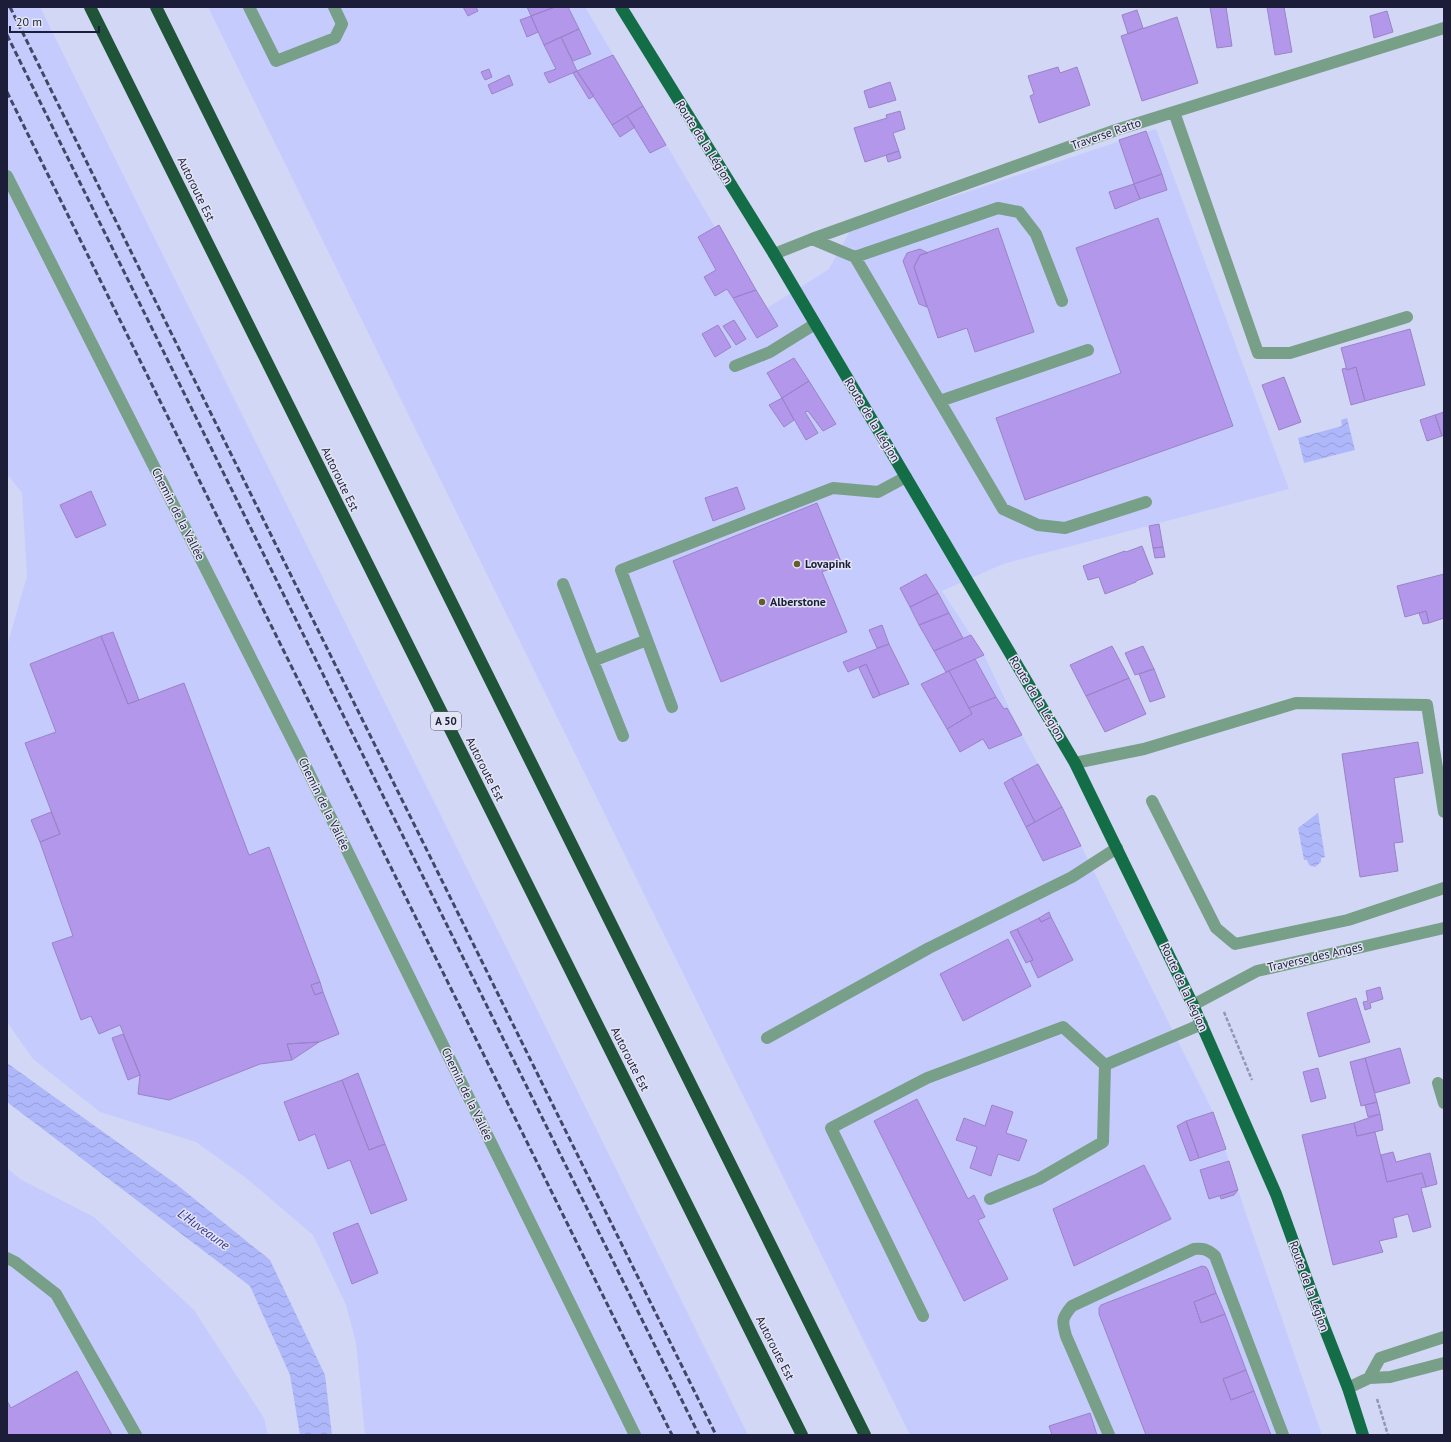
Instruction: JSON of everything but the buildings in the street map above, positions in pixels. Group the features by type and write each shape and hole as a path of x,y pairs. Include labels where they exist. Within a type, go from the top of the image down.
{"highway":[{"name":"Autoroute Est","path":"90,7 802,1435"},
{"path":"156,7 865,1435"}],"main road":[{"name":"Route de la Légion","path":"621,7 774,254 1075,763 1202,1024 1276,1194 1348,1388 1363,1435"}],"street":[{"path":"249,7 276,61 335,38 342,24 334,7"},
{"name":"Traverse Ratto","path":"774,254 1116,130 1444,28"},
{"path":"1174,112 1258,353 1290,353 1407,317"},
{"name":"Chemin de la Vallée","path":"7,176 304,763 635,1435"},
{"path":"855,256 998,208 1019,212 1036,234 1062,301"},
{"path":"812,239 855,256 1003,509 1038,525 1065,528 1146,502"},
{"path":"734,366 770,352 815,324"},
{"path":"940,401 1088,350"},
{"path":"672,707 621,570 833,488 878,492 906,477"},
{"path":"562,584 622,736"},
{"path":"593,662 647,640"},
{"path":"1075,763 1144,749 1296,703 1427,705 1444,812"},
{"path":"1152,801 1216,928 1235,944 1348,920 1444,888"},
{"path":"768,1038 929,948 1072,877 1117,848"},
{"name":"Traverse des Anges","path":"1193,1005 1257,971 1444,928"},
{"path":"1105,1065 1202,1024"},
{"path":"923,1316 831,1128 927,1078 1063,1027 1105,1065 1103,1142 1039,1179 990,1199"},
{"path":"1438,1082 1444,1103"},
{"path":"1109,1435 1066,1336 1062,1321 1064,1315 1072,1306 1194,1248 1208,1250 1215,1256 1283,1435"},
{"path":"7,1258 15,1262 56,1294 136,1435"},
{"path":"1369,1378 1380,1358 1444,1337"},
{"path":"1348,1388 1369,1378 1390,1377 1444,1363"}],"shaded area":[{"path":"7,7 40,7 748,1435 365,1435 356,1343 346,1305 313,1235 246,1178 196,1142 100,1112 33,1059 7,1022 7,646 27,576 22,493 7,474"},
{"path":"208,7 585,7 764,310 829,269 850,231 1156,129 1289,489 1003,564 942,591 984,655 1022,735 1062,807 1213,1112 1245,1211 1322,1435 910,1435"},
{"path":"7,1168 20,1179 94,1217 194,1310 264,1418 268,1435 7,1435"}],"water":[{"path":"1347,418 1355,450 1304,463 1298,438 1342,426 1341,420"},
{"path":"1318,813 1325,857 1321,858 1321,862 1315,867 1309,865 1307,860 1304,860 1298,828"},
{"name":"L'Huveaune","path":"7,1063 176,1184 270,1260 325,1375 332,1435 300,1435 290,1375 250,1286 7,1102"}],"railway":[{"path":"10,7 716,1435"},
{"path":"7,35 699,1435"},
{"path":"7,92 672,1435"}],"place":[{"name":"Lovapink","path":"797,564"},
{"name":"Alberstone","path":"762,602"}]}
